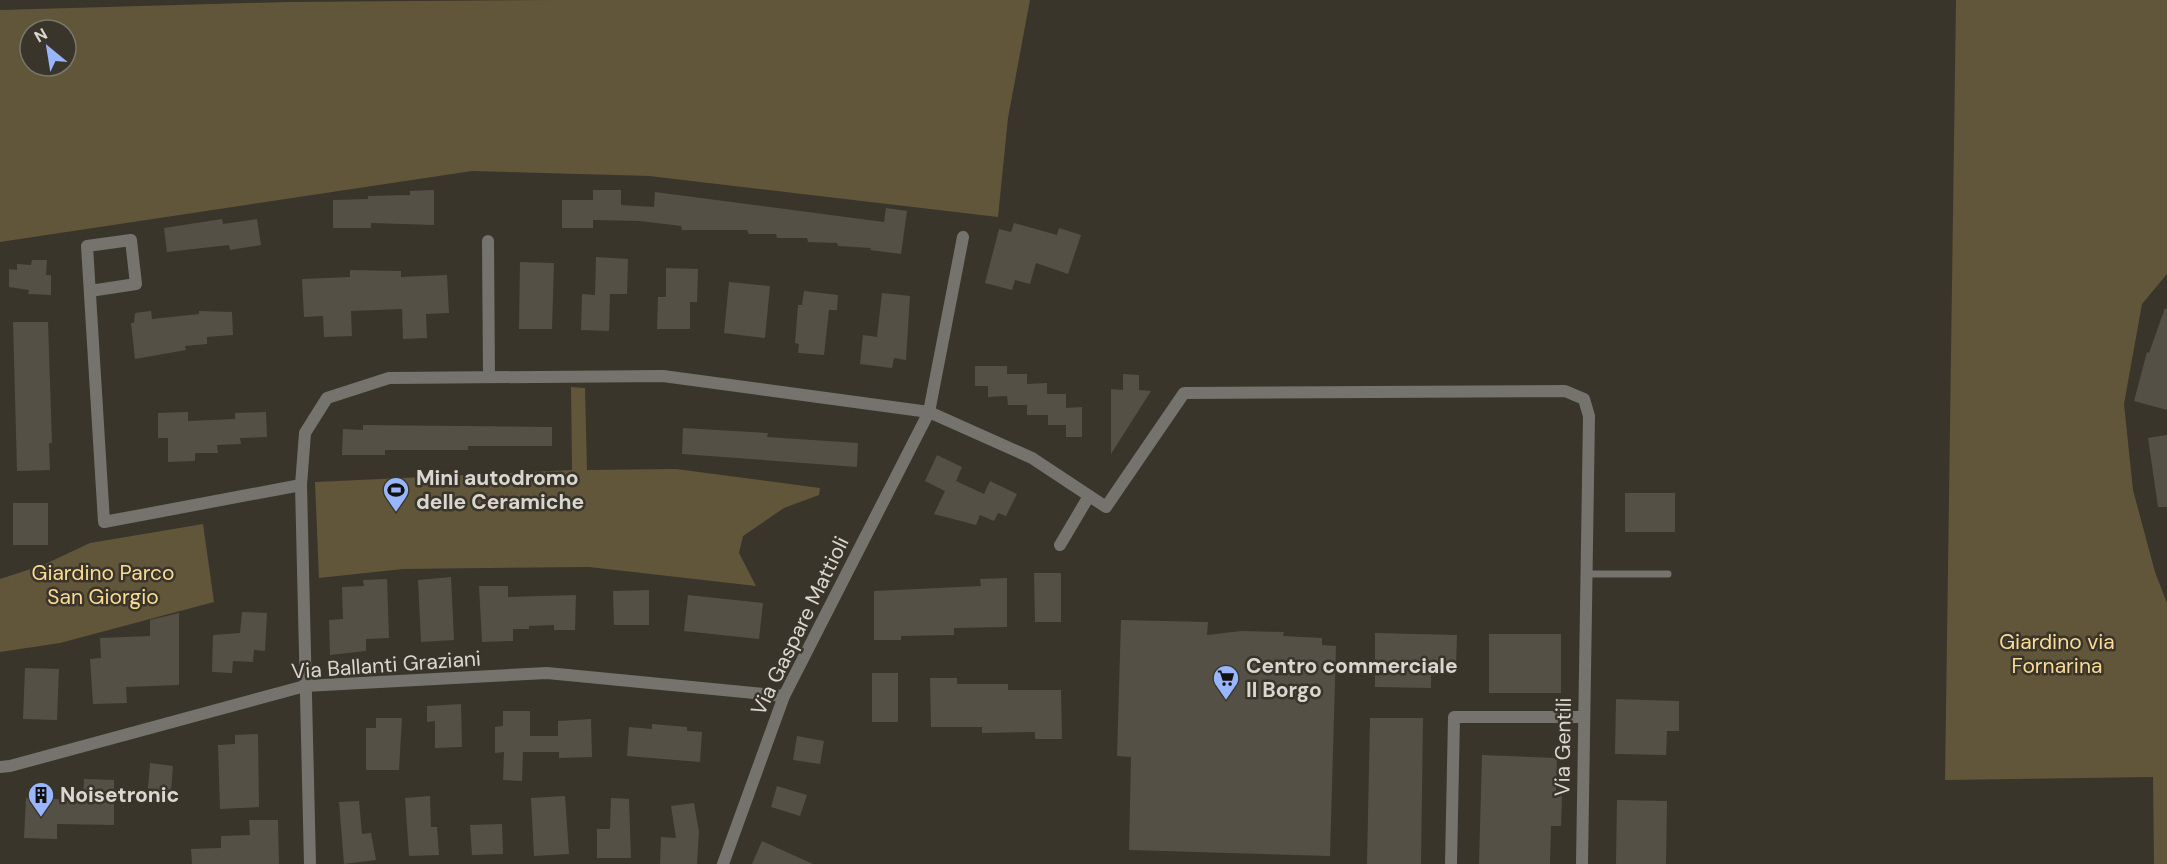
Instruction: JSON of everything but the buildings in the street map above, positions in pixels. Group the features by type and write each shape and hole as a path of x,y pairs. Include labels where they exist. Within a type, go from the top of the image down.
{"street":[{"name":"Via Gaspare Mattioli","path":"723,864 784,696 929,412 963,237"},
{"path":"90,291 136,284 131,240 87,246 104,522 301,485"},
{"path":"488,241 489,377"},
{"path":"310,864 301,485 305,433 327,398 388,378 663,376 929,412 1032,458 1089,496 1060,545"},
{"name":"Via Gentili","path":"1089,496 1106,507 1184,393 1565,391 1584,399 1589,416 1582,864"},
{"name":"Via Ballanti Graziani","path":"0,767 305,686 547,673 784,696"},
{"path":"1451,864 1454,717 1583,717"}],"lane":[{"path":"1586,574 1668,574"}],"green space":[{"path":"1030,0 1008,118 998,217 649,176 472,171 0,242 0,10 287,2"},
{"name":"Giardino via Fornarina","path":"1956,0 2167,0 2167,274 2142,304 2124,404 2133,490 2155,572 2167,603 2167,864 2154,864 2153,777 1945,780"},
{"path":"571,387 585,388 587,470 676,469 820,488 819,495 784,508 743,536 739,553 756,586 589,567 403,569 319,578 315,482 572,470"},
{"name":"Giardino Parco San Giorgio","path":"203,524 214,602 60,643 0,652 0,579 43,565 90,543"}],"place":[{"name":"Mini autodromo delle Ceramiche","path":"396,513"},
{"name":"Centro commerciale Il Borgo","path":"1226,701"},
{"name":"Noisetronic","path":"41,818"}]}
